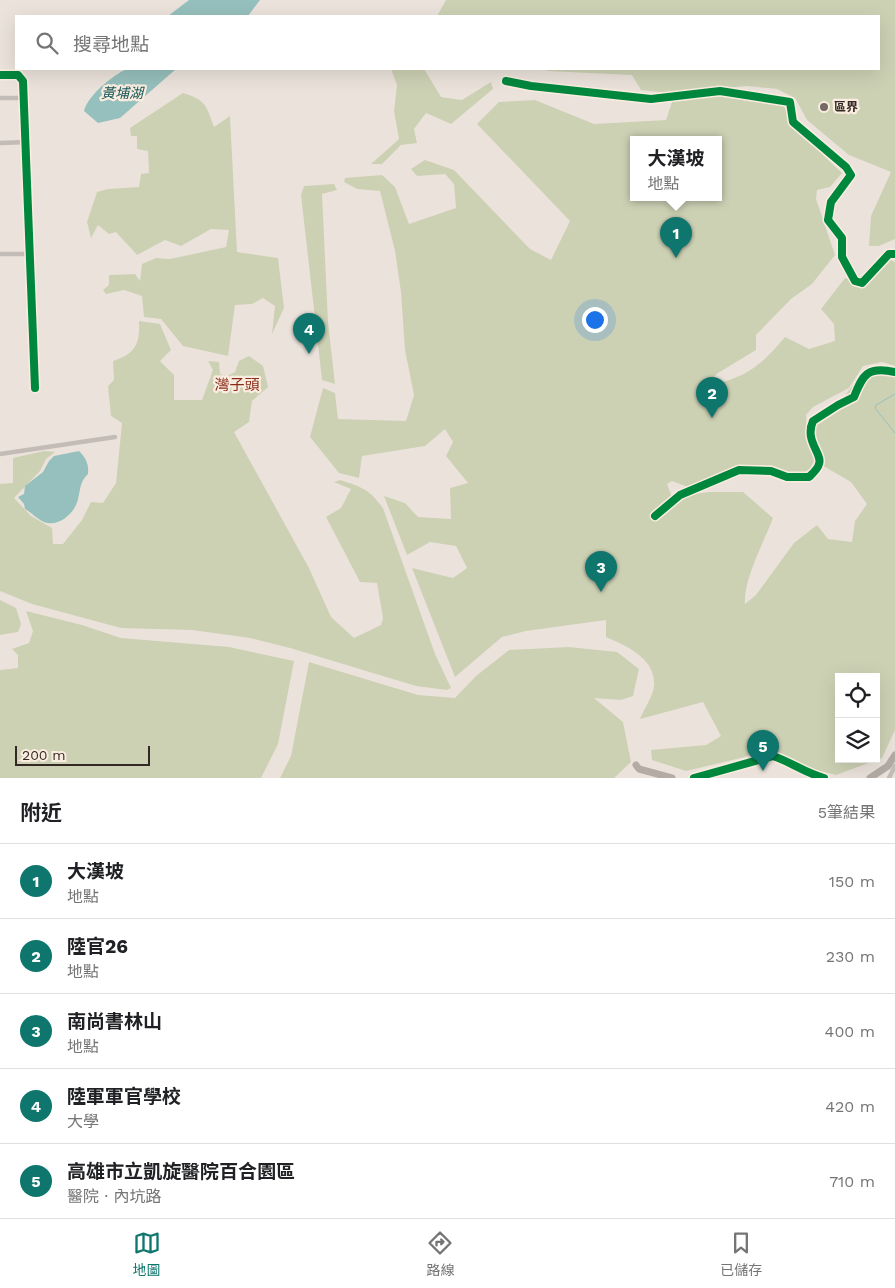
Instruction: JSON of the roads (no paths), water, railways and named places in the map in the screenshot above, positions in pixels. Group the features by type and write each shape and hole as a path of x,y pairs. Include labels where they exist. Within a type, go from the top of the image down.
{"street":[{"path":"0,75 18,75 23,81 35,388"},
{"path":"506,81 531,86 651,99 720,91 790,102 793,122 850,172 851,178 831,202 828,220 842,238 842,257 850,274 855,281 862,283 889,254 895,254"},
{"path":"0,98 24,98"},
{"path":"0,143 26,142"},
{"path":"0,254 30,254"},
{"path":"655,516 680,495 739,470 771,471 787,477 809,477 820,461 811,440 814,421 854,397 861,379 870,372 881,369 895,372"},
{"path":"0,454 115,437"},
{"path":"870,778 888,766 895,755"},
{"path":"694,778 773,756 783,759 808,773 824,778"},
{"path":"636,765 639,769 672,778"},
{"path":"889,778 895,766"}],"water":[{"path":"189,0 260,0 249,15 169,15"},
{"name":"黃埔湖","path":"125,70 175,70 120,118 98,123 84,111 86,105 102,86"},
{"path":"79,451 86,461 88,474 83,481 74,509 59,522 49,523 41,521 25,509 24,504 18,497 24,494 25,486 43,472 54,456"}],"waterway":[{"path":"895,394 876,405 875,408 895,433"}],"place":[{"name":"區界","path":"824,107"},
{"name":"大漢坡","path":"676,258"},
{"name":"陸軍軍官學校","path":"309,354"},
{"name":"陸官26","path":"712,418"},
{"name":"南尚書林山","path":"601,592"},
{"name":"高雄市立凱旋醫院百合園區","path":"763,771"}],"district":[{"name":"灣子頭","path":"237,385"}]}
